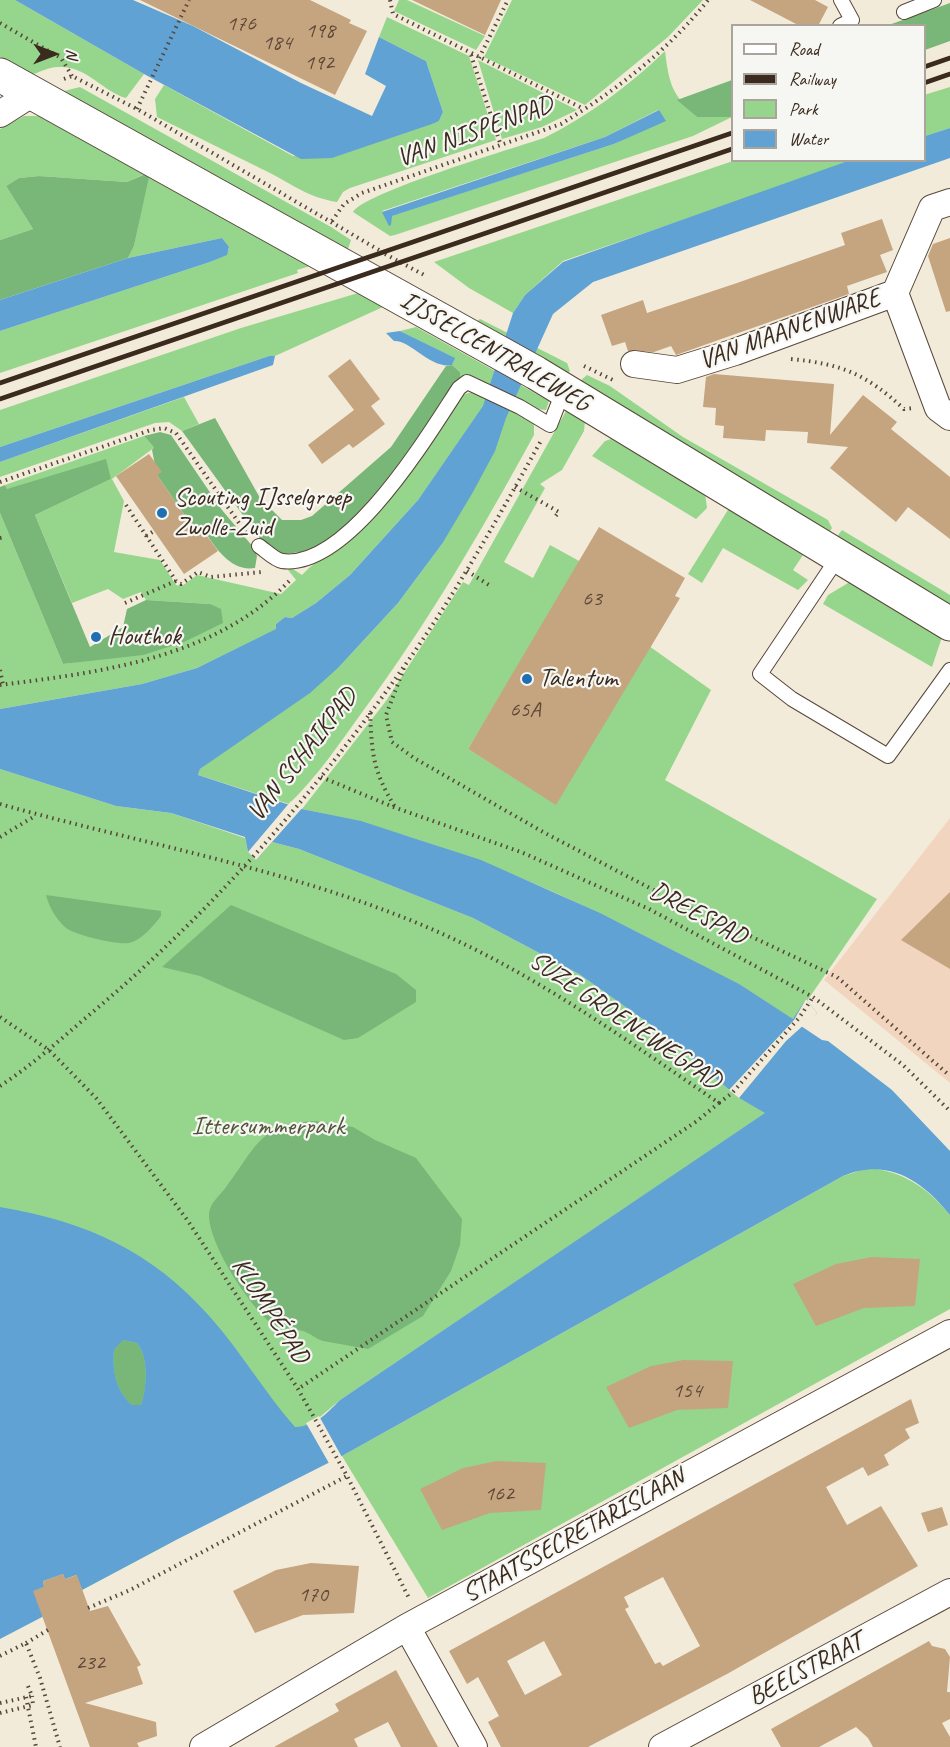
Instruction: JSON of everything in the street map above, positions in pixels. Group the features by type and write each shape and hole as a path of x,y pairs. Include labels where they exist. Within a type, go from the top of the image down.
{"street":[{"name":"IJSSELCENTRALEWEG","path":"0,75 550,381 950,624"},
{"path":"0,114 33,93"},
{"path":"895,293 932,208 950,201"},
{"name":"VAN MAANENWARE","path":"634,364 677,370 735,352 895,293 946,409"},
{"name":"STAATSSECRETARISLAAN","path":"203,1747 414,1623 950,1333"},
{"name":"BEELSTRAAT","path":"662,1747 950,1592"},
{"path":"414,1623 474,1747"}],"lane":[{"path":"841,0 852,20 844,24"},
{"path":"903,12 934,0"},
{"path":"550,381 550,425"},
{"path":"259,546 281,561 311,557 351,531 420,449 459,388 467,382 520,407 550,425"},
{"path":"839,556 760,674 792,699 888,756 950,670"}],"path":[{"path":"0,23 61,58 72,76 137,110 189,0"},
{"path":"390,0 393,14 585,110"},
{"path":"479,58 508,0"},
{"name":"VAN NISPENPAD","path":"137,110 332,221 344,204 362,192 546,132 585,110 670,43 708,0"},
{"path":"471,55 501,146"},
{"path":"33,93 72,76"},
{"path":"786,358 831,363 878,384 904,409 946,409"},
{"name":"VAN SCHAIKPAD","path":"0,1086 49,1050 146,967 253,857 321,777 406,663 467,571 550,425"},
{"path":"0,482 151,430 164,428 176,433 238,524 259,546"},
{"path":"515,487 559,513 553,519"},
{"path":"126,505 176,581 181,584 198,572 211,577 263,572"},
{"path":"146,536 154,531"},
{"path":"0,670 1,685 145,661 195,644 236,623 283,588 311,557"},
{"path":"467,571 489,585"},
{"path":"125,603 176,581"},
{"path":"406,663 386,715 392,742 543,832 613,869 837,976 950,1076"},
{"path":"370,712 372,759 381,784 396,808"},
{"name":"DREESPAD","path":"321,777 396,808 521,852 638,904 813,997 903,1065 950,1111"},
{"name":"SUZE GROENEWEGPAD","path":"0,804 35,815 140,838 382,910 470,947 580,1009 719,1103"},
{"path":"0,837 35,815"},
{"name":"SUZE GROENEWEGPAD","path":"298,1389 697,1121 732,1093 799,1018 813,997"},
{"name":"KLOMPÉPAD","path":"0,1017 49,1050 96,1098 180,1212 298,1389 347,1476 414,1623"},
{"path":"88,1608 130,1590 347,1476"},
{"path":"0,1656 48,1630"},
{"path":"26,1643 40,1677 60,1747"},
{"path":"28,1686 25,1707 36,1747"},
{"path":"6,1712 3,1703 27,1697"},
{"path":"0,1713 33,1705 27,1697"},
{"path":"15,1699 15,1708"}],"shaded area":[{"path":"950,818 950,1083 824,980"}],"green space":[{"path":"0,0 15,0 144,74 126,98 117,95 85,74 68,67 51,68 30,75 0,57"},
{"path":"399,0 407,0 485,36 476,50 394,11"},
{"path":"512,0 703,0 668,37 585,105 484,57"},
{"path":"950,3 950,41 926,50 926,24 892,24"},
{"path":"387,17 469,56 496,140 350,188 343,192 337,202 302,190 157,117 155,99 164,85 293,156 334,157 439,121 443,112 426,61 379,37"},
{"path":"665,51 670,81 682,102 697,117 731,117 693,136 395,235 390,236 353,212 363,204 410,183 544,138 592,110","holes":["658,110 665,120 614,144 391,216 382,211 605,137"]},
{"path":"478,60 577,110 542,127 502,139"},
{"path":"731,80 731,117 697,117 677,100"},
{"path":"80,87 331,227 351,240 347,252 64,91"},
{"path":"950,87 950,128 926,136 926,94"},
{"path":"24,116 43,116 150,172 310,266 297,270 298,273 0,373 0,331 210,262 226,255 229,248 222,238 128,258 134,246 149,172 127,182 39,176 19,178 6,186 33,229 0,240 0,129"},
{"path":"731,162 851,162 563,261 525,295 513,313 469,288 434,262"},
{"path":"150,172 134,246 128,258 0,300 0,240 33,229 6,186 19,178 39,176 127,182"},
{"path":"358,293 383,307 275,356 269,356 0,447 0,410 241,328"},
{"path":"480,319 567,363 570,371 567,375 476,322"},
{"path":"416,327 549,401 546,410 537,409 475,377 460,378 460,372 452,365 454,358 400,331"},
{"path":"452,365 460,372 460,378 420,443 352,524 315,550 278,555 266,547 182,431 215,418 260,498 282,520 301,520 312,516 391,447 446,366"},
{"path":"587,375 610,386 683,437 828,520 832,528 827,536 580,381"},
{"path":"478,390 522,413 534,424 534,435 474,541 410,644 328,759 289,804 198,775 200,769 339,667 398,603 442,544 483,407 418,500 350,575 316,603 292,618 285,617 276,624 277,629 197,668 142,684 0,709 0,513 63,664 99,659 210,604 146,600 141,592 123,599 108,589 72,603 35,515 111,479 7,489 5,485 144,436 155,447 112,479 124,501 114,552 160,560 176,585 182,586 197,575 281,594 296,580 281,561 302,575 316,562 356,534 403,480 462,395"},
{"path":"184,397 199,424 182,431 169,422 155,423 0,477 0,462"},
{"path":"566,411 585,421 584,431 562,470 540,484 545,488 504,562 533,578 550,545 581,562 468,749 556,804 649,646 711,690 665,780 877,899 794,1020 679,953 516,876 432,844 302,809 386,701 463,582 469,585"},
{"path":"160,432 171,435 222,510 254,548 257,556 255,568 232,563 220,552 205,532 199,536 157,475 152,450 154,447 144,436"},
{"path":"611,439 705,493 707,508 696,519 592,456 605,441"},
{"path":"106,459 111,479 35,515 90,647 123,627 127,609 146,600 210,604 221,609 223,623 184,642 143,655 63,664 0,513 0,487 5,485 7,489"},
{"path":"731,505 787,539 787,546 803,555 793,570 808,580 798,590 723,548 702,583 688,574"},
{"path":"842,530 950,595 950,611 835,539"},
{"path":"853,580 942,637 932,667 823,604 828,595"},
{"name":"Ittersummerpark","path":"0,769 116,806 171,813 245,838 248,852 272,842 299,849 473,918 579,974 658,1030 739,1098 766,1113 340,1400 174,1541 82,1590 76,1575 65,1579 63,1574 43,1581 44,1587 34,1591 0,1639"},
{"path":"46,895 161,911 161,916 147,932 134,941 123,943 106,941 77,933 65,927 53,912"},
{"path":"231,905 396,974 416,990 416,1002 358,1038 344,1040 200,976 162,967"},
{"path":"316,1121 353,1127 375,1140 416,1158 462,1219 460,1245 451,1271 423,1316 368,1349 323,1341 303,1331 272,1324 242,1289 222,1257 210,1226 209,1214 213,1203 261,1140 282,1127"},
{"path":"868,1168 892,1173 914,1182 942,1205 950,1215 950,1309 428,1598 342,1456 843,1176"},
{"path":"123,1340 137,1343 144,1357 146,1382 141,1405 132,1405 122,1393 116,1380 114,1350"}],"water":[{"path":"15,0 133,0 193,26 301,83 372,116 386,86 365,74 379,37 426,61 443,112 439,121 432,124 332,158 301,159 144,74"},
{"path":"659,110 666,121 614,144 392,216 389,226 382,212 605,137"},
{"path":"950,128 950,158 593,282 553,314 506,418 495,451 442,544 398,603 339,667 310,693 200,769 198,775 302,809 361,821 481,860 600,913 739,984 793,1019 806,999 817,1013 801,1026 822,1040 828,1041 892,1090 950,1151 950,1215 928,1191 903,1175 874,1169 843,1176 342,1456 82,1590 76,1575 65,1579 63,1574 43,1581 44,1587 34,1591 44,1616 0,1639 0,1207 32,1213 89,1231 141,1257 165,1274 211,1318 295,1427 309,1424 320,1418 340,1400 765,1113 739,1098 658,1030 579,974 473,918 299,849 272,842 256,860 248,852 245,837 171,813 116,806 0,769 0,709 142,684 197,668 276,629 276,624 285,617 292,618 316,603 350,575 418,500 483,406 513,313 525,295 563,262 845,162 926,162 926,136","holes":["123,1340 137,1343 145,1365 145,1390 141,1405 132,1405 122,1393 116,1380 114,1350"]},
{"path":"222,238 229,247 227,255 0,331 0,300 128,258"},
{"path":"400,331 455,358 452,365 436,363 407,345 394,341 386,333"},
{"path":"269,356 275,356 273,365 0,462 0,447"}],"pier":[{"path":"291,801 304,806 256,860 248,852"},
{"path":"806,999 817,1013 786,1041 739,1098 729,1090 794,1020"},
{"path":"319,1416 343,1459 330,1465 306,1423"}],"building":[{"path":"140,0 310,0 351,20 349,23 367,31 335,95"},
{"path":"412,0 501,0 485,35"},
{"path":"750,0 815,0 828,7 819,24 796,24"},
{"path":"882,219 893,250 880,255 887,272 847,286 849,294 676,355 671,346 654,352 628,351 625,342 612,346 601,315 643,300 647,313 737,283 845,245 841,233"},
{"path":"950,238 950,311 946,312 928,256 933,244"},
{"path":"350,359 380,399 371,406 385,424 353,448 349,444 322,464 308,445 354,410 328,376"},
{"path":"714,374 834,384 830,435 863,395 897,422 891,429 950,477 950,539 908,507 896,522 830,468 848,447 807,443 808,432 766,430 765,441 723,438 724,426 715,425 716,408 703,407 706,377"},
{"name":"Scouting IJsselgroep Zwolle-Zuid","path":"149,454 162,472 157,475 199,536 204,532 218,551 184,574 116,476"},
{"name":"Talentum","path":"599,527 685,578 675,596 680,598 556,805 468,749"},
{"path":"950,892 950,969 901,940"},
{"path":"872,1257 920,1259 915,1306 864,1308 816,1326 793,1284 836,1264"},
{"path":"683,1360 733,1361 728,1408 677,1410 629,1428 606,1387 651,1366"},
{"path":"911,1399 919,1423 905,1429 910,1438 884,1455 889,1465 868,1476 863,1467 826,1487 847,1525 881,1506 918,1566 727,1674 588,1747 501,1747 488,1722 499,1716 478,1677 467,1684 449,1651","holes":["663,1577 700,1646 663,1666 660,1662 655,1664 625,1609 629,1607 624,1597","544,1641 562,1675 525,1695 507,1661"]},
{"path":"497,1461 546,1463 541,1510 490,1513 442,1530 420,1489 463,1468"},
{"path":"942,1507 948,1525 928,1532 921,1513"},
{"path":"311,1563 359,1566 354,1613 303,1615 255,1633 233,1591 276,1570"},
{"path":"63,1574 65,1579 77,1575 90,1611 108,1606 141,1665 137,1667 143,1684 85,1703 156,1722 157,1736 137,1743 139,1747 90,1747 33,1591 44,1587 43,1581"},
{"path":"929,1641 932,1646 945,1649 950,1657 947,1692 950,1692 950,1719 942,1723 950,1737 950,1747 873,1747 868,1738 856,1727 819,1747 781,1747 771,1729"},
{"path":"396,1670 438,1747 401,1747 388,1722 354,1739 358,1747 274,1747 339,1711 335,1704"}],"railway":[{"path":"926,66 950,58"},
{"path":"926,82 950,74"},
{"path":"0,383 731,133"},
{"path":"0,399 731,149"}],"place":[{"name":"Scouting IJsselgroep Zwolle-Zuid","path":"162,513"},
{"name":"Houthok","path":"96,637"},
{"name":"Talentum","path":"527,679"}]}
